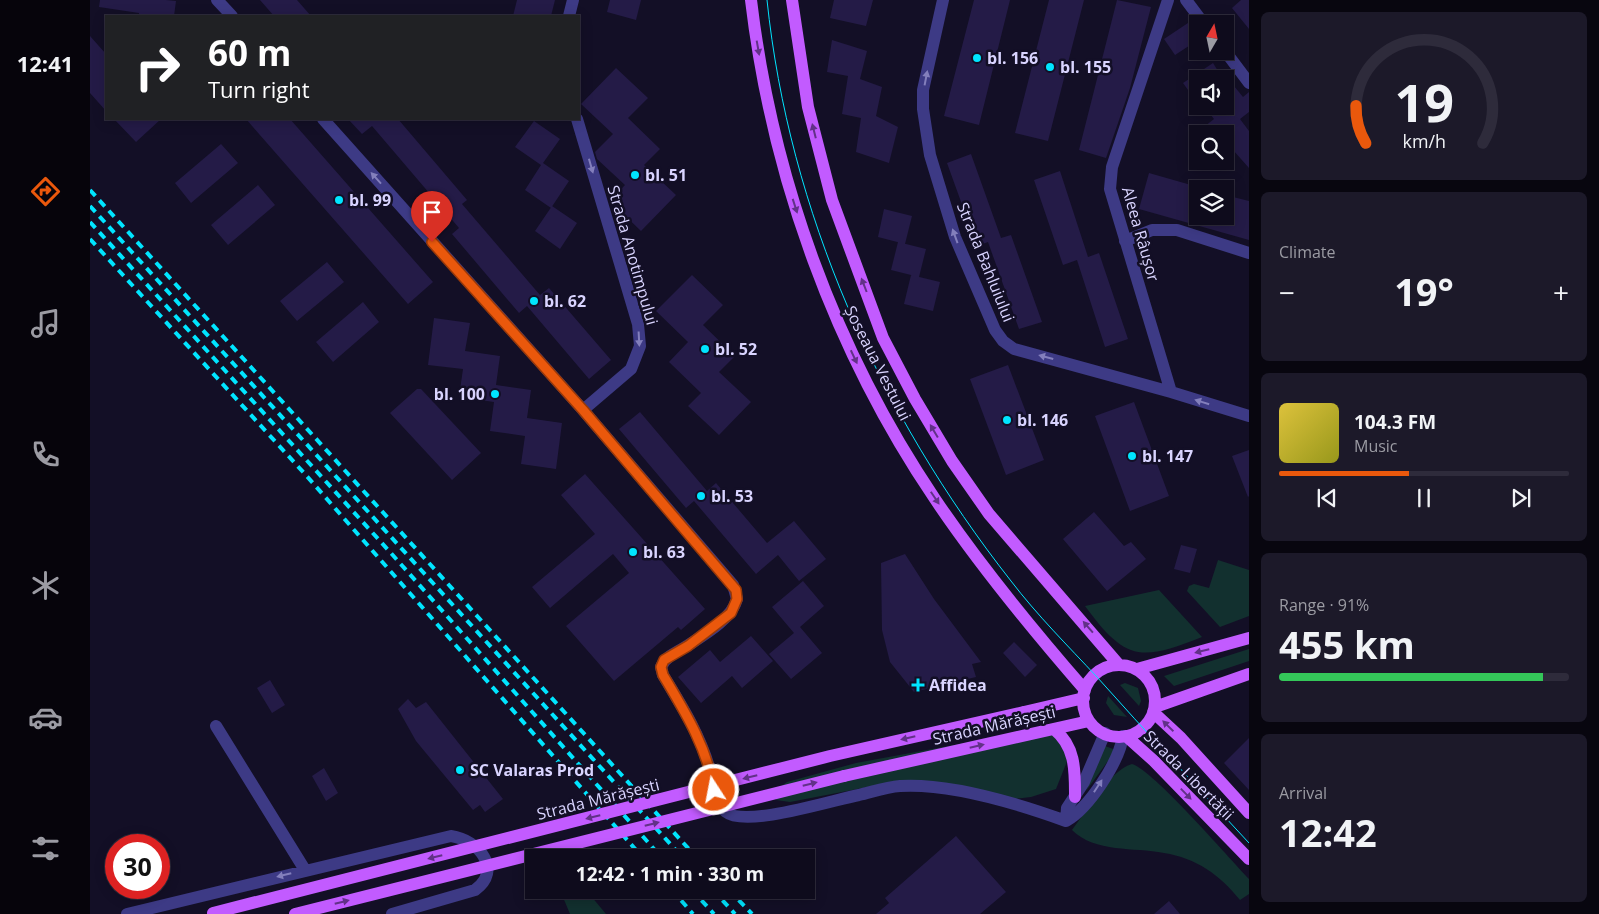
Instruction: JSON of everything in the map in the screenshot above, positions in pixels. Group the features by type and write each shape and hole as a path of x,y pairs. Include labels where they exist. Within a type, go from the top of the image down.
{"main road":[{"name":"Șoseaua Vestului","path":"751,0 771,120 793,199 820,280 855,360 889,423 934,499 1000,588 1084,694 1089,721"},
{"name":"Șoseaua Vestului","path":"792,0 808,106 832,200 884,338 915,399 952,461 989,514 1120,665"},
{"path":"1084,694 1098,672 1110,666 1120,665 1137,669 1249,638"},
{"path":"1089,721 1105,734 1124,736 1143,728 1154,709 1152,685 1137,669"},
{"path":"1154,709 1249,674"},
{"name":"Strada Mărășești","path":"211,914 830,756 1024,712 1084,694"},
{"name":"Strada Libertății","path":"1154,709 1249,813"},
{"name":"Strada Mărășești","path":"294,914 844,776 1089,721"},
{"path":"1054,729 1061,734 1073,755 1075,797"},
{"name":"Strada Libertății","path":"1124,736 1154,761 1249,859"}],"street":[{"path":"217,0 231,15"},
{"path":"569,15 573,0"},
{"name":"Strada Bahluiului","path":"943,0 923,90 922,109 930,155 955,237 996,330 1003,341 1014,349 1171,392 1249,416"},
{"name":"Aleea Râușor","path":"1168,0 1112,167 1110,189 1171,392"},
{"path":"1186,0 1197,15"},
{"path":"1232,60 1249,83"},
{"path":"324,120 583,410 736,590 737,599 731,613 688,646 664,660 661,667 663,675 694,728 709,766 716,800 724,811 732,816 775,815 899,786 927,787 992,798 1028,807 1066,821 1077,815 1088,803 1118,758 1124,736"},
{"name":"Strada Anotimpului","path":"577,120 638,324 640,346 630,369 583,410"},
{"path":"1125,241 1152,230 1177,230 1249,253"},
{"path":"216,726 305,870"},
{"path":"1066,821 1067,808 1084,782 1105,734"},
{"path":"127,914 451,836 473,842 483,856 488,872 484,884 475,890 392,914"}],"green space":[{"path":"1218,560 1249,570 1249,616 1220,627 1187,591 1189,586 1194,584 1209,588"},
{"path":"1159,590 1202,637 1164,650 1149,653 1136,652 1124,647 1112,638 1085,606"},
{"path":"1249,649 1249,661 1174,686 1164,676"},
{"path":"1125,683 1138,688 1141,701 1139,706 1120,685"},
{"path":"1108,696 1127,717 1114,715 1106,703"},
{"path":"1046,728 1063,741 1068,759 1056,789 1031,797 1013,799 899,781 790,802 776,800 777,789 787,782 856,763"},
{"path":"1105,746 1116,750 1086,791"},
{"path":"1132,764 1142,770 1173,797 1249,879 1249,894 1240,900 1216,875 1197,863 1176,855 1103,846 1081,837 1072,830 1115,774"},
{"path":"564,899 594,899 606,914 570,914"}],"building":[{"path":"100,0 176,1 174,15 139,15 139,13 99,7"},
{"path":"260,0 297,0 310,15 273,15"},
{"path":"517,0 555,0 551,15 513,15"},
{"path":"610,0 641,0 636,20 607,12"},
{"path":"834,0 873,0 866,26 830,18"},
{"name":"bl. 156","path":"974,0 1010,0 979,125 944,116"},
{"name":"bl. 155","path":"1049,0 1084,0 1048,141 1015,133"},
{"path":"1117,0 1151,7 1130,88 1106,158 1079,150"},
{"path":"1241,0 1249,0 1249,29 1232,8"},
{"path":"1189,22 1189,46 1175,55 1164,39"},
{"path":"90,36 105,53 105,110 90,93"},
{"path":"832,40 867,51 860,79 882,87 876,116 898,127 889,163 856,152 861,118 842,114 848,76 827,72"},
{"path":"1213,63 1217,70 1202,70"},
{"name":"bl. 51","path":"616,68 648,98 628,118 660,149 644,165 676,195 641,231 610,201 625,185 597,159 595,152 613,134 581,104"},
{"path":"1189,79 1189,91 1183,83"},
{"path":"1234,86 1243,97 1249,92 1249,112 1240,119 1249,131 1249,168 1234,151 1234,125 1206,125 1214,119 1211,115 1234,115"},
{"path":"115,120 160,120 136,142"},
{"name":"bl. 99","path":"247,120 291,120 433,282 408,304"},
{"name":"bl. 62","path":"349,120 399,120 467,200 462,204 540,295 549,288 611,360 589,379 527,306 519,313 452,234 459,228 372,126 362,134"},
{"path":"534,121 560,139 543,163 569,181 551,208 525,190 541,165 515,147"},
{"path":"221,144 238,163 191,203 175,183"},
{"path":"971,154 1001,238 1011,235 1042,322 1019,329 988,242 977,246 947,163"},
{"path":"1060,171 1088,257 1099,253 1128,339 1105,347 1077,260 1063,265 1034,180"},
{"path":"1149,173 1189,184 1189,223 1139,209"},
{"path":"258,185 275,205 228,245 211,225"},
{"path":"1234,197 1249,201 1249,240 1196,225 1234,225"},
{"path":"552,206 577,223 560,249 535,231"},
{"path":"884,209 912,216 905,244 878,237"},
{"path":"898,242 926,249 919,277 891,270"},
{"path":"327,262 344,282 297,321 280,301"},
{"name":"bl. 52","path":"692,275 723,305 703,325 735,356 719,372 751,402 719,435 688,406 701,393 669,362 688,342 656,311"},
{"path":"911,275 940,282 933,311 904,304"},
{"path":"363,302 379,322 333,362 316,342"},
{"name":"bl. 100","path":"434,318 470,323 465,351 500,356 496,385 531,390 527,418 562,423 556,469 521,464 525,436 490,431 494,402 459,397 463,369 428,365"},
{"name":"bl. 146","path":"1008,365 1044,460 1006,475 970,379"},
{"path":"417,389 421,389 481,453 452,480 390,413"},
{"name":"bl. 147","path":"1134,402 1169,496 1130,511 1095,416"},
{"name":"bl. 53","path":"640,412 707,491 716,483 767,543 794,521 826,559 799,581 778,555 756,574 694,501 686,508 619,429"},
{"path":"1249,450 1249,496 1248,497 1232,456"},
{"path":"585,474 705,609 681,630 678,627 614,681 566,626 629,573 613,554 550,608 532,587 595,534 561,495"},
{"path":"1094,512 1124,546 1131,542 1146,559 1107,591 1063,539"},
{"path":"1181,545 1197,549 1190,573 1174,569"},
{"path":"905,554 934,599 981,662 972,664 976,677 914,692 890,662 882,630 881,563"},
{"path":"803,581 824,606 800,627 822,653 791,679 769,654 794,633 772,607"},
{"path":"751,636 773,661 742,688 732,676 701,703 678,677 710,650 720,662"},
{"path":"1014,642 1037,665 1025,677 1003,653"},
{"path":"270,680 285,705 272,713 257,688"},
{"name":"SC Valaras Prod","path":"408,699 416,708 426,702 503,799 485,812 480,805 473,810 416,741 398,709"},
{"path":"1249,738 1249,790 1224,763"},
{"path":"324,768 338,793 326,801 312,776"},
{"path":"956,836 1006,892 980,914 876,914 889,903 885,898"},
{"path":"1169,901 1180,914 1154,914"}],"tram line":[{"path":"767,0 778,79 796,157 819,233 848,307 882,379 920,449 964,516 1021,594 1249,843"}],"railway":[{"path":"90,190 689,849"},
{"path":"90,206 675,849"},
{"path":"90,222 390,552 654,849"},
{"path":"90,239 304,473 635,849"},
{"path":"680,899 693,914"},
{"path":"700,899 714,914"},
{"path":"721,899 735,914"},
{"path":"738,899 752,914"}],"place":[{"name":"bl. 156","path":"977,58"},
{"name":"bl. 155","path":"1050,67"},
{"name":"bl. 51","path":"635,175"},
{"name":"bl. 99","path":"339,200"},
{"name":"bl. 62","path":"534,301"},
{"name":"bl. 52","path":"705,349"},
{"name":"bl. 100","path":"495,394"},
{"name":"bl. 146","path":"1007,420"},
{"name":"bl. 147","path":"1132,456"},
{"name":"bl. 53","path":"701,496"},
{"name":"bl. 63","path":"633,552"},
{"name":"Affidea","path":"918,685"},
{"name":"SC Valaras Prod","path":"460,770"}],"route":[{"path":"432,242 583,410 736,590 736,606 731,613 688,646 664,660 661,667 663,675 694,728 709,766 714,790"}]}
